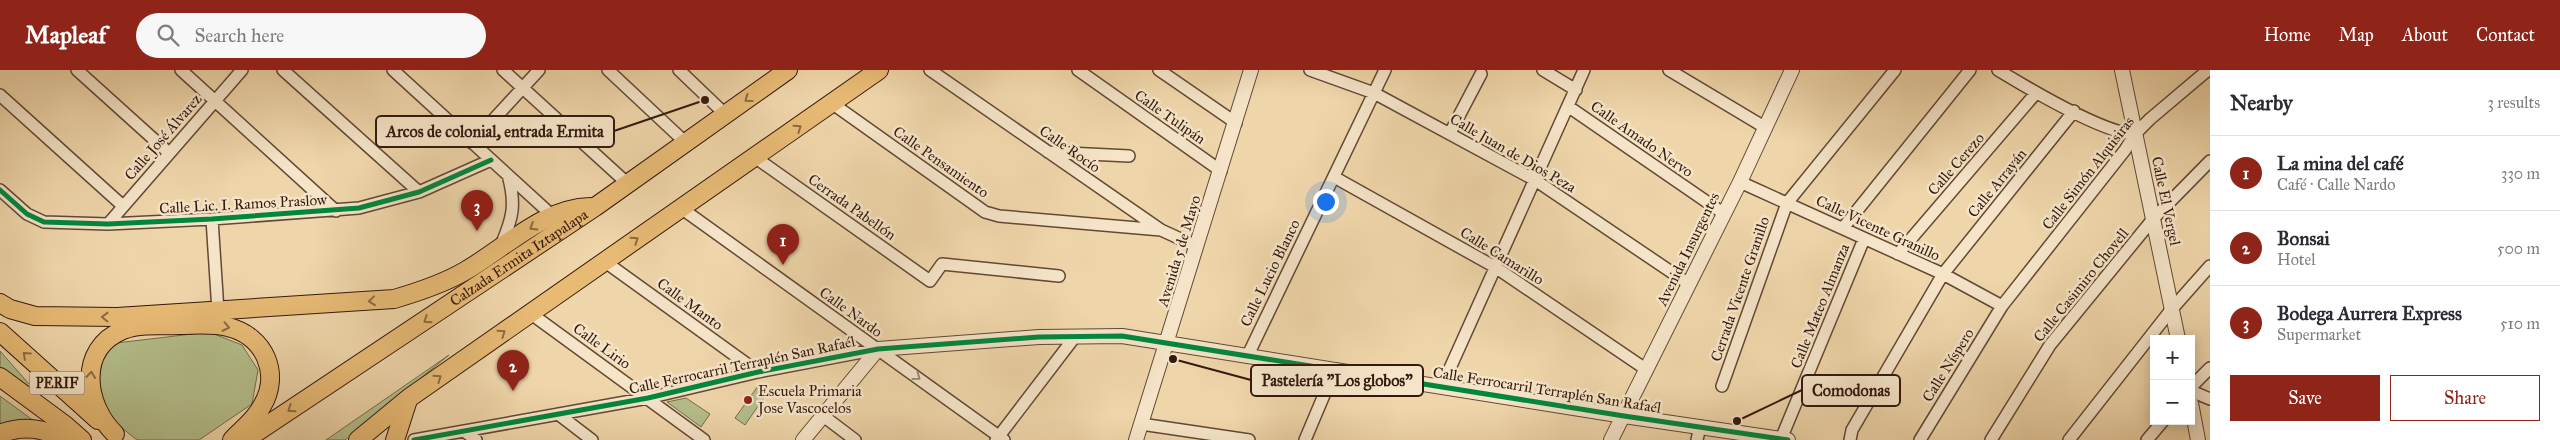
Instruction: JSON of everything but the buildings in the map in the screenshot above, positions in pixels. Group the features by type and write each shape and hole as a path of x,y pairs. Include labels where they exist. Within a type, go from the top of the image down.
{"main road":[{"name":"Calzada Ermita Iztapalapa","path":"245,440 558,222 580,208 595,207 788,70"},
{"path":"358,440 409,398 604,260 756,158 879,70"},
{"path":"0,303 10,309 35,316 117,317 218,312 394,299 424,291 463,273 500,249 558,222"},
{"path":"118,437 102,421 94,405 90,378 97,354 116,333 138,326 214,325 234,328 254,340 263,350 269,363 272,378 270,389 257,415 232,440"},
{"name":"PERIF","path":"0,332 118,437"},
{"name":"PERIF","path":"0,377 65,425 82,440"},
{"path":"395,440 409,398"},
{"path":"0,434 18,429 38,429 65,440"}],"street":[{"path":"77,70 168,153"},
{"path":"181,70 336,211"},
{"name":"Calle José Álvarez","path":"108,224 242,70"},
{"path":"283,70 419,192"},
{"path":"393,70 558,222"},
{"path":"503,70 628,184"},
{"path":"472,143 539,70"},
{"path":"608,70 686,143"},
{"name":"Calle Rocío","path":"930,70 1161,230 1196,246"},
{"name":"Calle Tulipán","path":"1078,70 1221,171"},
{"path":"1159,70 1236,123"},
{"name":"Avenida 5 de Mayo","path":"1136,440 1251,70"},
{"name":"Calle Juan de Dios Peza","path":"1310,70 1374,93 1535,180 1689,284"},
{"name":"Calle Lucio Blanco","path":"1248,355 1385,70"},
{"name":"Calle Amado Nervo","path":"1543,70 1576,90"},
{"path":"1442,386 1584,70"},
{"path":"1669,70 1766,128"},
{"name":"Avenida Insurgentes","path":"1611,440 1648,370 1740,182 1792,70"},
{"name":"Cerrada Vicente Granillo","path":"1722,386 1787,203 1895,70"},
{"path":"1843,228 1970,70"},
{"name":"Calle El Vergel","path":"2122,70 2177,335"},
{"name":"Calle Simón Alquisiras","path":"2002,306 2125,150 2135,134 2208,70"},
{"path":"682,71 726,115"},
{"path":"2003,71 2036,93 2125,134 2135,134"},
{"path":"1450,133 1481,74"},
{"name":"Calle Cerezo","path":"1898,254 2036,93"},
{"path":"0,95 123,206"},
{"name":"Calle Pensamiento","path":"832,104 985,212 1000,216 1161,230"},
{"name":"Calle Amado Nervo","path":"1569,107 1724,214"},
{"name":"Calle Arrayán","path":"1850,440 1852,430 1942,274 2074,111"},
{"path":"1048,152 1129,156"},
{"name":"Cerrada Pabellón","path":"756,158 930,281 942,264 1058,276"},
{"name":"Calle Lic. I. Ramos Praslow","path":"0,190 35,220 44,222 108,224 212,220 336,211 377,204 419,192 491,160"},
{"name":"Calle Casimiro Chovell","path":"1991,440 2050,345 2153,219 2210,161"},
{"path":"500,249 510,225 514,207 508,175"},
{"name":"Calle Camarillo","path":"1334,177 1495,267 1648,370"},
{"name":"Calle Vicente Granillo","path":"1740,182 1942,274 2002,306"},
{"name":"Calle Nardo","path":"681,208 1000,439"},
{"path":"212,220 218,312"},
{"name":"Calle Mateo Almanza","path":"1780,439 1864,239"},
{"name":"Calle Manto","path":"604,260 758,372"},
{"path":"2069,440 2172,310 2210,266"},
{"name":"Calle Níspero","path":"1920,440 2002,306"},
{"name":"Calle Lirio","path":"530,314 704,440"},
{"name":"Calle Ferrocarril Terraplén San Rafaél","path":"414,440 648,398 758,372 878,349 1023,338 1122,336 1624,416 1698,433 1780,439"},
{"path":"1000,439 1074,338"},
{"path":"803,440 878,349"},
{"path":"2195,385 2210,368"},
{"path":"1306,440 1334,369"},
{"path":"2195,391 2210,400"},
{"path":"558,414 592,440"},
{"path":"822,415 855,440"},
{"path":"1141,424 1249,440"},
{"path":"2195,424 2198,440"},
{"path":"2147,440 2160,425"},
{"path":"464,431 476,440"}],"green space":[{"path":"209,332 242,345 258,370 252,404 199,440 137,440 107,416 99,402 98,370 105,355 116,343"},
{"path":"0,351 51,409 0,372"},
{"path":"449,355 345,440 326,440"},
{"path":"758,386 767,393 745,425 735,418"},
{"path":"0,396 34,421 0,426"},
{"path":"686,398 710,414 701,427 667,402"}],"cycle path":[{"path":"0,190 27,214 44,222 108,224 212,219 359,208 419,192 491,160"},
{"path":"414,440 648,398 758,372 878,349 1039,337 1122,336 1624,416 1788,440"}],"place":[{"name":"Arcos de colonial, entrada Ermita","path":"705,100"},
{"name":"Bodega Aurrera Express","path":"477,231"},
{"name":"La mina del café","path":"783,265"},
{"name":"Pastelería \"Los globos\"","path":"1173,359"},
{"name":"Bonsai","path":"513,391"},
{"name":"Escuela Primaria Jose Vascocelos","path":"748,400"},
{"name":"Comodonas","path":"1737,421"}]}
